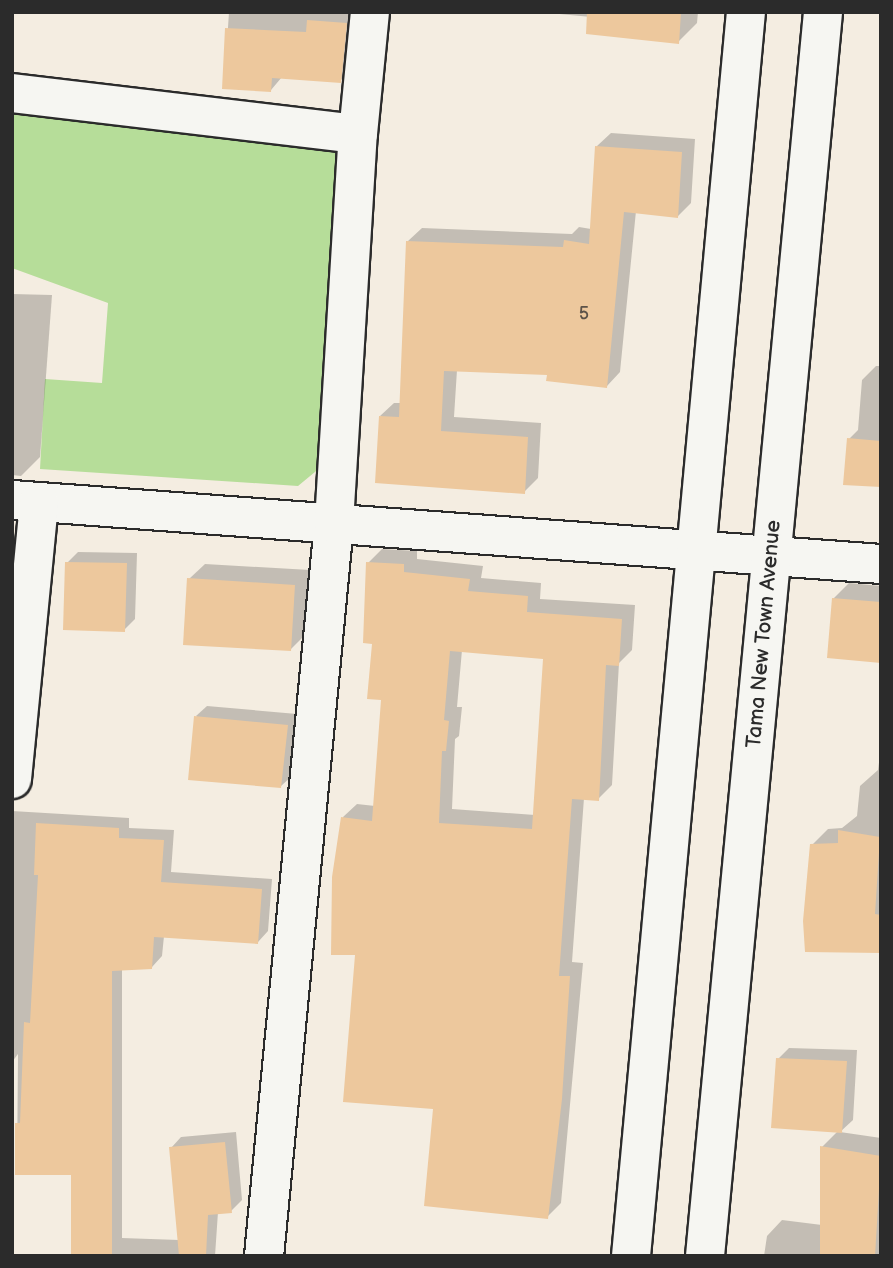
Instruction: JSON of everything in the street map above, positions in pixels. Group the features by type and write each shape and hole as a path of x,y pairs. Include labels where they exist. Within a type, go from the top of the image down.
{"street":[{"path":"264,1256 334,523 358,134 370,12"},
{"path":"631,1256 699,550 746,12"},
{"name":"Tama New Town Avenue","path":"705,1256 823,12"},
{"path":"12,93 358,134"},
{"path":"12,779 25,501 881,564"}],"green space":[{"path":"12,105 343,144 321,467 298,486 40,469 45,379 102,383 108,303 12,268"}],"building":[{"path":"587,12 681,12 679,44 586,34"},
{"path":"307,20 347,23 341,83 272,78 271,92 222,89 225,28 306,32"},
{"path":"595,146 682,152 678,218 624,212 607,388 546,381 547,375 444,371 441,431 528,437 525,494 375,483 379,416 399,417 406,241 563,247 564,240 589,244"},
{"path":"847,438 881,441 881,487 843,485"},
{"path":"65,562 127,563 125,632 63,630"},
{"path":"366,562 404,564 404,572 470,579 468,591 528,596 527,612 622,619 619,666 606,665 599,801 572,799 559,976 570,976 562,1099 548,1219 424,1206 433,1109 343,1102 355,955 331,955 332,877 341,817 372,821 381,700 367,699 372,644 363,643","holes":["450,651 543,659 532,829 439,823 442,751 446,751 449,721 444,720"]},
{"path":"187,578 295,585 291,651 183,645"},
{"path":"832,598 881,602 881,663 827,658"},
{"path":"194,716 288,725 281,788 188,780"},
{"path":"36,823 119,828 119,838 164,840 161,882 262,889 258,944 154,937 152,969 112,971 112,1256 71,1256 71,1175 15,1175 15,1123 20,1123 24,1022 30,1023 38,875 34,875"},
{"path":"838,830 880,837 875,914 881,915 881,953 805,952 803,921 810,844 838,843"},
{"path":"776,1058 847,1061 842,1133 771,1128"},
{"path":"225,1142 232,1213 208,1215 206,1256 179,1256 169,1147"},
{"path":"820,1146 881,1156 875,1256 820,1256"}]}
